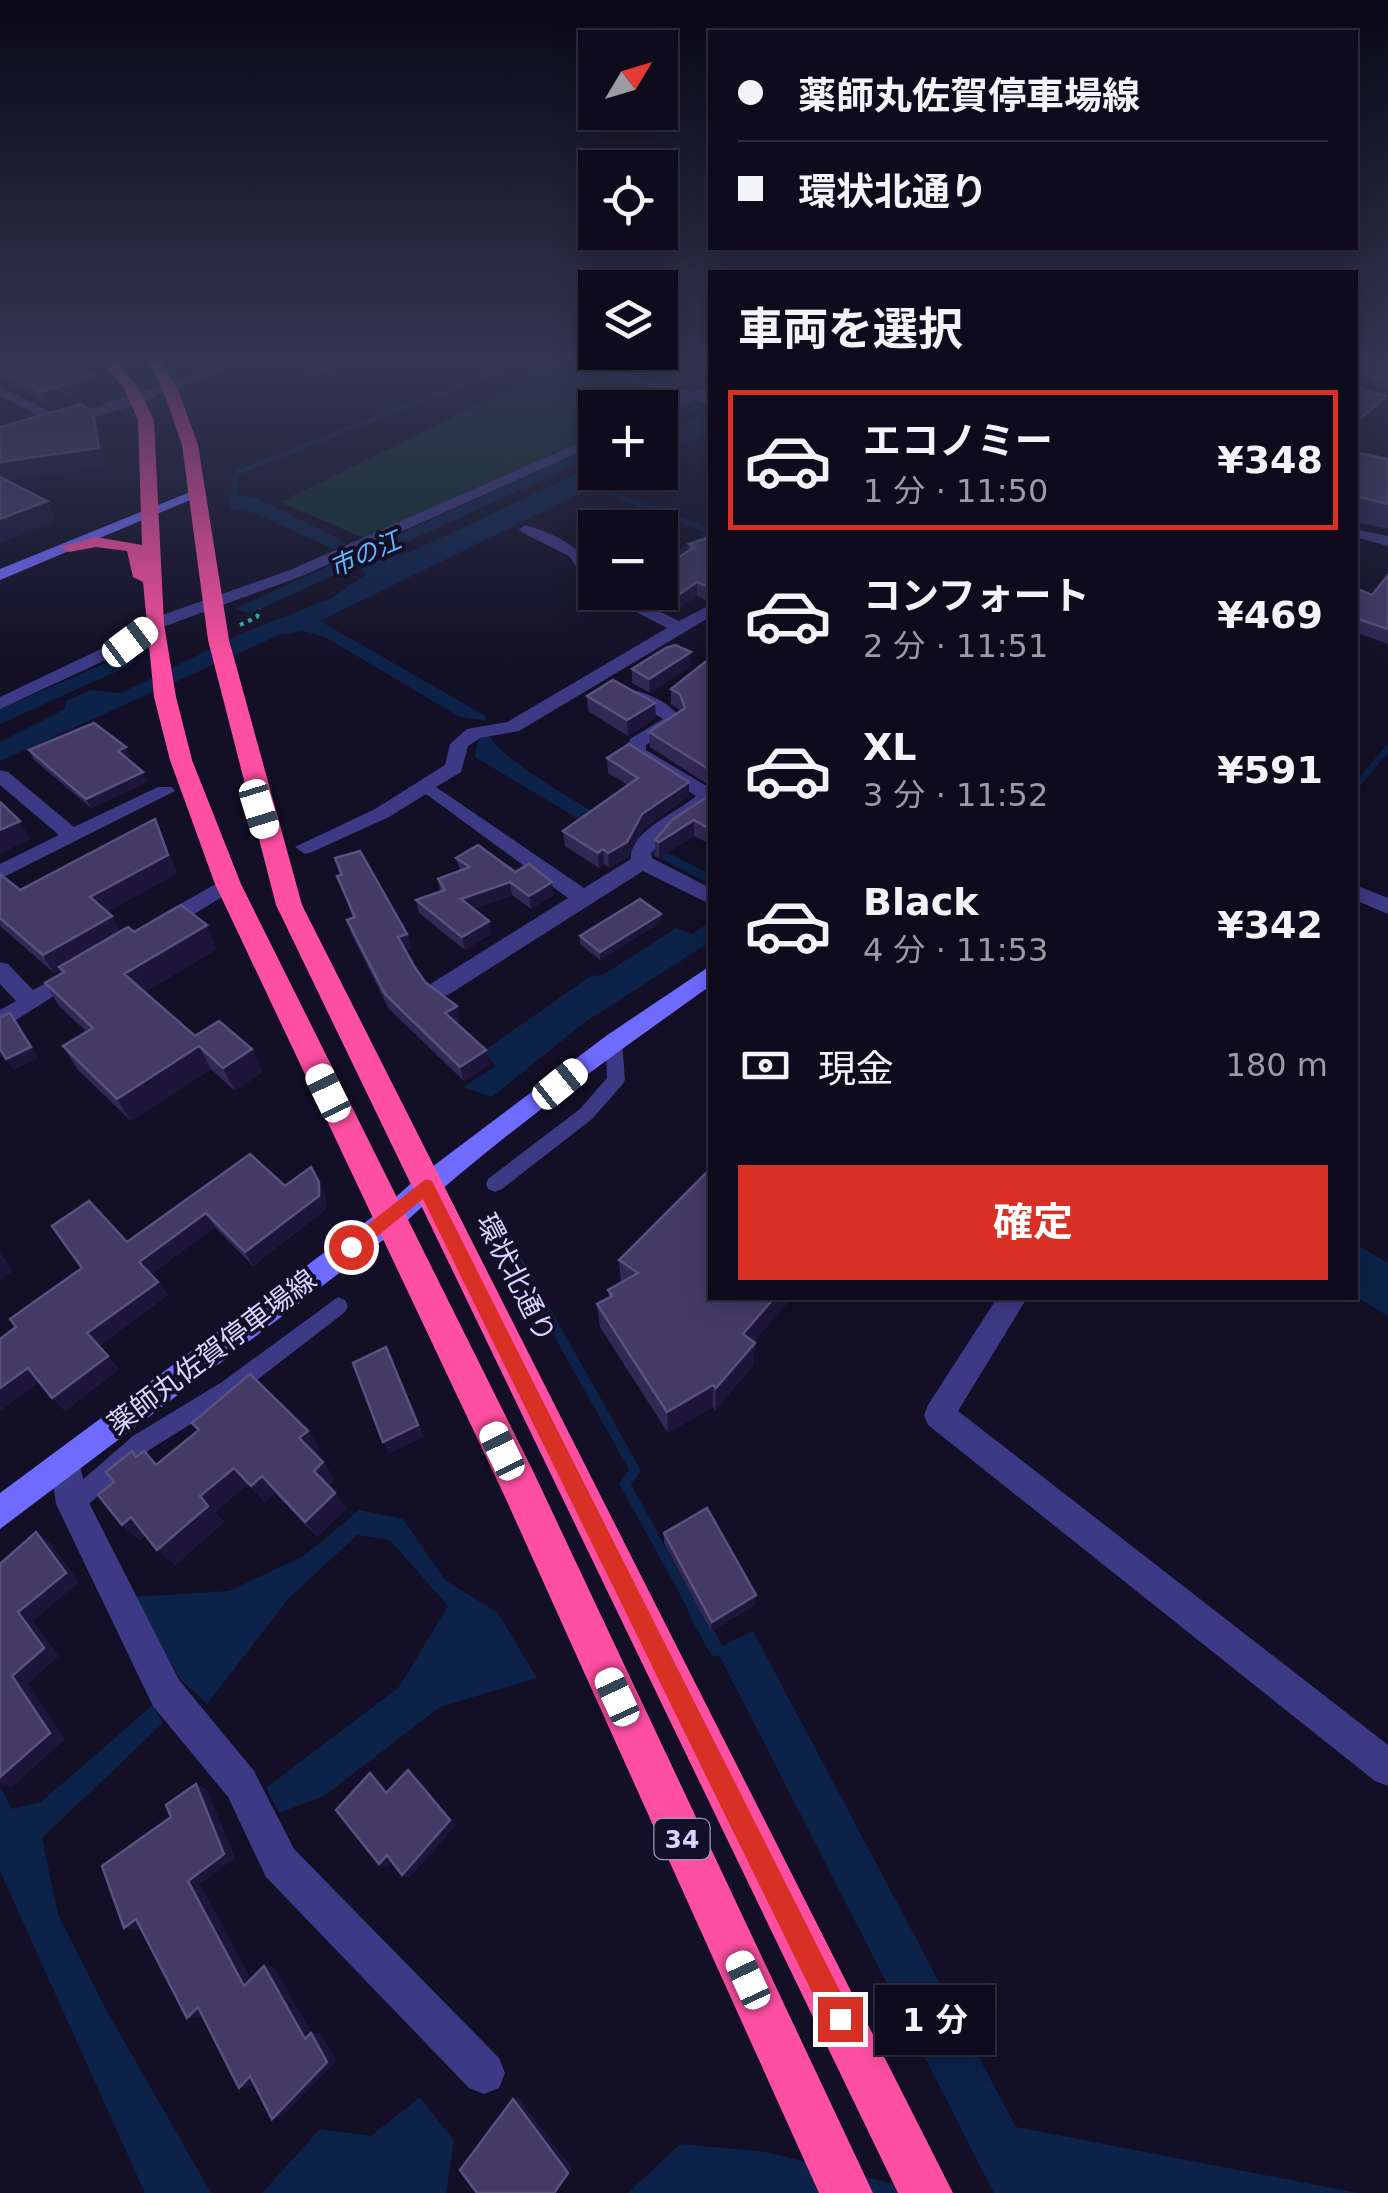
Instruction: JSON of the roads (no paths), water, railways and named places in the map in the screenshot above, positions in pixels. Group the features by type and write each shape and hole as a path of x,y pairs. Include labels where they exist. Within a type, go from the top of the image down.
{"highway":[{"name":"34","path":"147,462 154,624 162,682 182,760 228,884 518,1484 846,2193"},
{"name":"環状北通り","path":"192,462 211,605 259,809 289,905 926,2193"},
{"path":"69,546 96,542 134,546 141,555 142,614 154,624"}],"main road":[{"path":"0,562 195,496"},
{"path":"0,575 148,509"},
{"name":"薬師丸佐賀停車場線","path":"0,1512 389,1220 426,1186 614,1042 708,975"}],"street":[{"path":"0,704 130,642 154,624 296,574 545,462"},
{"path":"526,529 578,559"},
{"path":"1358,534 1388,541"},
{"path":"643,610 680,628"},
{"path":"305,847 426,788 454,768 459,744 474,733 512,727 602,678 708,611"},
{"path":"440,989 583,898 704,801 706,794 636,752 637,743 672,721 671,715 657,700 602,678"},
{"path":"0,776 71,835"},
{"path":"0,872 165,791"},
{"path":"435,793 583,898"},
{"path":"645,851 708,896"},
{"path":"142,936 228,884"},
{"path":"1358,893 1388,907"},
{"path":"0,1020 94,964"},
{"path":"0,970 30,1002"},
{"path":"1012,1300 938,1414 1388,1768"},
{"path":"66,1463 72,1504 166,1693 241,1784 280,1863 484,2073"}],"lane":[{"path":"495,1184 586,1114 616,1080 614,1042"},
{"path":"72,1504 141,1443 229,1389 338,1306"}],"water":[{"path":"578,473 578,490 587,490 320,621 484,715 487,721 460,717 325,637 303,631 279,635 0,761 0,742 65,709 66,701 91,690 121,693 245,632 330,599 365,575 362,569 394,554 402,556"},
{"path":"596,490 609,490 662,510 647,510"},
{"path":"229,495 256,498 345,542 334,549 253,513 231,509"},
{"path":"678,516 708,527 708,544 678,560 678,551 706,533 678,522"},
{"path":"489,736 528,771 558,790 708,873 708,883 633,844 619,843 475,757 478,739"},
{"path":"708,923 708,943 585,1022 492,1097 463,1087 496,1066 482,1052 591,976 603,975 676,928 692,934"},
{"path":"1358,1246 1388,1263 1388,1316 1358,1298"},
{"path":"359,1510 403,1519 445,1580 498,1613 537,1678 440,1707 324,1796 279,1813 266,1788 399,1687 448,1606 390,1540 357,1535 289,1598 207,1704 180,1679 132,1597 229,1591 304,1556"},
{"path":"753,1631 1016,2127 1358,2193 994,2193 716,1649"},
{"path":"153,1705 163,1723 42,1838 58,1915 104,2006 211,2193 145,2193 0,1871 0,1786 12,1809 41,1802"},
{"path":"420,2097 454,2141 446,2193 262,2193 320,2129 371,2136"},
{"path":"680,2144 766,2152 930,2193 628,2193"}],"waterway":[{"path":"234,495 236,473 263,462"},
{"name":"市の江","path":"244,609 568,462"},
{"name":"市の江","path":"0,717 124,661"},
{"path":"1358,783 1388,748"},
{"path":"495,1220 635,1470 625,1484 696,1613"},
{"path":"695,1611 716,1649"}]}
